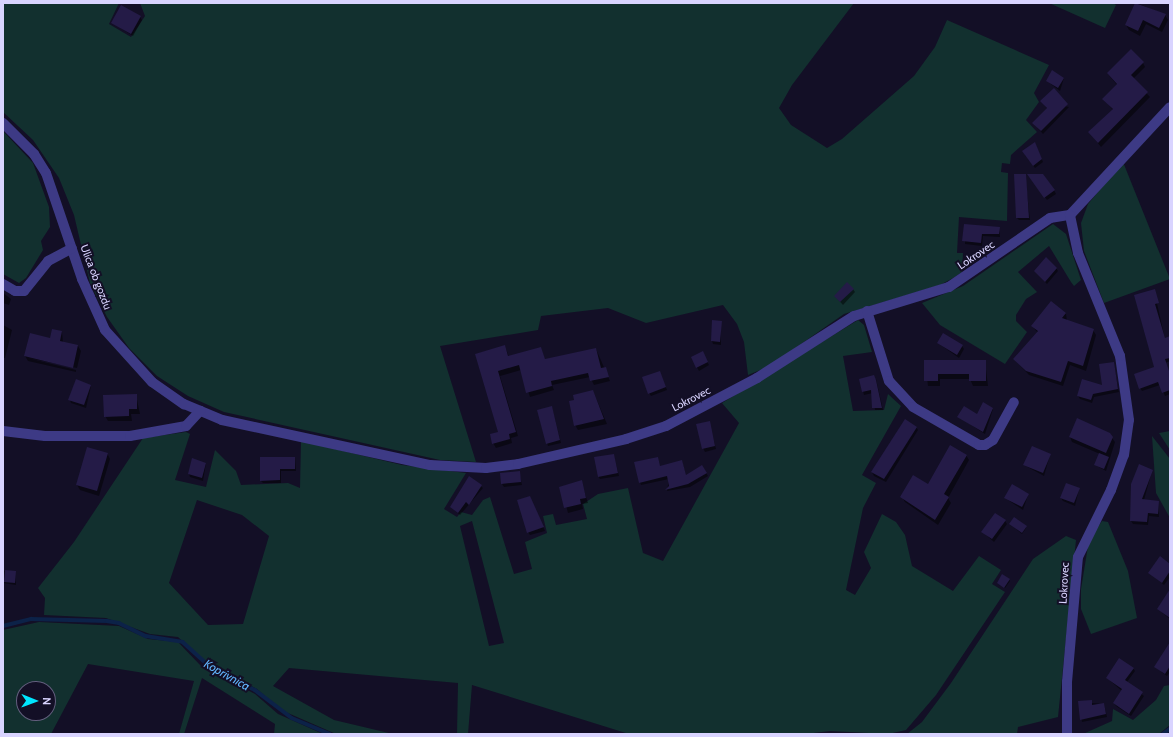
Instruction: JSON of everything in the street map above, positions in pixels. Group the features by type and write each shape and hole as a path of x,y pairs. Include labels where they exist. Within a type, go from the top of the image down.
{"street":[{"path":"1070,215 1170,107"},
{"name":"Ulica ob gozdu","path":"3,124 34,154 46,174 92,304 125,355 152,382 200,411 222,420 388,456"},
{"name":"Lokrovec","path":"388,456 430,465 486,468 538,461 626,439 666,426 796,355 835,326 867,311 949,287 1050,218 1070,215 1078,253 1120,356 1129,420 1124,455 1111,490 1078,557 1067,682 1067,734"},
{"path":"3,284 15,291 24,291 48,261 72,248"},
{"path":"867,311 889,381 913,407 979,445 985,445 993,440 1014,402"},
{"path":"3,431 45,436 130,436 186,426 200,411"}],"green space":[{"path":"3,3 119,3 109,24 131,37 145,16 140,3 854,3 792,85 779,108 791,125 827,148 842,139 914,76 935,47 947,20 1049,65 1034,93 1039,102 1026,120 1037,132 1011,155 1010,164 1002,163 1001,172 1008,173 1007,221 959,217 957,253 963,253 962,272 955,277 940,285 844,314 768,367 748,375 744,342 737,324 723,305 646,323 608,308 541,316 538,330 440,346 476,462 440,460 224,412 188,396 157,376 129,348 107,317 90,283 74,215 59,178 33,140 3,112"},
{"path":"1049,3 1113,3 1116,5 1105,28"},
{"path":"3,131 33,163 49,207 50,227 41,241 43,250 26,278 19,283 3,274"},
{"path":"1123,162 1170,279 1104,303 1084,251 1081,223 1088,204"},
{"path":"1053,224 1066,234 1081,280 1074,286 1049,246 1018,272 1037,292 1026,299 1016,315 1016,321 1027,332 1005,364 940,325 922,303 963,286"},
{"path":"858,320 864,325 872,352 843,356 853,411 884,410 888,394 901,406 862,475 876,483 863,508 846,590 855,595 871,568 864,552 882,514 896,522 905,535 912,566 953,591 979,556 1001,570 992,584 1005,592 936,695 906,730 888,734 830,731 805,734 629,734 472,685 468,734 457,734 458,683 289,668 273,686 334,720 393,734 336,734 281,710 257,689 206,662 178,637 150,634 106,618 44,615 45,598 38,588 74,542 143,438 186,432 190,434 175,480 206,487 215,450 236,471 241,485 288,483 300,488 301,441 402,465 466,473 444,509 457,517 461,512 472,515 483,500 490,497 514,574 532,569 525,542 547,533 543,516 553,514 556,525 587,519 583,504 598,494 628,488 643,553 663,561 739,423 722,403","holes":["197,500 242,515 269,536 243,624 208,625 169,583","472,521 504,643 489,646 460,526"]},
{"path":"1170,431 1170,450 1159,433"},
{"path":"1152,436 1170,459 1170,518 1156,493"},
{"path":"1102,521 1108,522 1128,571 1137,618 1091,634 1081,609 1081,589 1089,540"},
{"path":"1066,536 1076,540 1058,717 1018,727 1017,734 907,734 922,722 951,683 1033,559"},
{"path":"39,622 119,626 148,639 178,642 201,666 255,694 278,714 323,734 274,734 275,724 202,678 184,734 179,734 194,681 88,664 51,734 3,734 3,630"},
{"path":"1170,685 1170,725 1159,734 1083,734 1112,721 1113,709 1133,720 1156,700 1164,686"}],"building":[{"path":"1135,3 1166,14 1159,28 1143,20 1138,31 1125,25"},
{"path":"121,5 141,16 131,34 111,23"},
{"path":"1131,49 1144,62 1131,75 1148,92 1098,143 1088,132 1113,109 1102,99 1117,84 1107,73"},
{"path":"1052,70 1064,78 1058,88 1046,81"},
{"path":"1054,88 1068,104 1041,131 1032,123 1047,108 1040,101"},
{"path":"1035,142 1042,159 1033,166 1022,151"},
{"path":"1014,174 1026,174 1029,218 1016,218"},
{"path":"1027,174 1043,174 1055,190 1044,198"},
{"path":"964,224 1000,227 999,234 982,234 981,243 962,241"},
{"path":"1046,257 1057,268 1045,282 1034,271"},
{"path":"847,282 854,289 840,302 834,296"},
{"path":"1155,289 1159,303 1155,304 1165,338 1170,336 1170,358 1165,359 1170,374 1170,390 1162,393 1158,382 1139,389 1134,374 1154,367 1134,295"},
{"path":"1051,301 1066,313 1062,318 1094,329 1083,366 1068,361 1061,382 1026,371 1013,359 1038,331 1031,326"},
{"path":"712,320 722,321 720,342 711,341"},
{"path":"52,329 62,331 60,341 78,345 73,368 24,356 30,333 50,338"},
{"path":"943,333 963,345 957,355 937,343"},
{"path":"505,345 508,356 541,347 545,359 596,348 601,368 606,367 609,377 590,381 588,373 551,381 552,386 526,393 519,365 498,371 516,432 509,434 510,439 492,444 490,434 498,432 475,354"},
{"path":"703,351 708,362 696,368 691,357"},
{"path":"924,360 986,360 986,381 969,381 969,374 938,374 938,381 924,381"},
{"path":"1114,362 1118,389 1093,394 1091,400 1077,396 1082,379 1102,385 1099,364"},
{"path":"660,371 666,387 648,394 642,377"},
{"path":"874,375 882,408 872,408 871,390 862,392 859,379"},
{"path":"76,379 91,385 84,405 68,400"},
{"path":"593,390 604,419 574,426 569,401 574,400 573,395"},
{"path":"137,394 137,409 129,409 129,416 104,417 103,395"},
{"path":"983,402 993,408 983,432 957,417 964,406 977,414"},
{"path":"552,406 560,440 546,444 537,410"},
{"path":"1077,418 1110,433 1113,437 1106,453 1069,437"},
{"path":"905,419 917,427 884,479 871,472"},
{"path":"710,421 715,446 702,449 696,424"},
{"path":"950,445 967,455 944,494 949,497 935,520 900,497 913,475 928,484"},
{"path":"1032,446 1051,454 1043,473 1023,465"},
{"path":"87,447 108,453 97,491 76,485"},
{"path":"1099,453 1109,457 1104,469 1094,465"},
{"path":"614,454 618,473 598,477 594,457"},
{"path":"260,457 295,457 295,469 280,469 280,480 260,481"},
{"path":"658,457 660,466 682,460 686,475 702,465 707,473 688,484 665,490 669,486 667,476 639,483 634,462"},
{"path":"192,458 206,463 202,478 188,474"},
{"path":"1139,464 1153,470 1142,499 1159,501 1158,514 1148,513 1147,522 1130,521 1131,484"},
{"path":"520,471 521,482 501,484 500,473"},
{"path":"469,476 482,485 469,505 466,502 458,513 450,507"},
{"path":"582,480 586,498 580,499 581,504 564,508 559,487"},
{"path":"1066,483 1080,488 1074,503 1060,498"},
{"path":"1012,484 1029,494 1022,507 1004,498"},
{"path":"530,496 544,527 527,533 517,500"},
{"path":"995,513 1006,520 992,539 981,532"},
{"path":"1014,517 1027,526 1022,533 1009,524"},
{"path":"1160,556 1170,564 1170,571 1162,583 1148,573"},
{"path":"5,570 16,571 15,583 4,582"},
{"path":"1002,574 1010,579 1004,588 997,583"},
{"path":"1170,589 1170,618 1157,609"},
{"path":"1170,642 1170,666 1165,674 1154,667"},
{"path":"1119,658 1134,668 1125,680 1143,692 1129,714 1113,703 1122,689 1106,678"},
{"path":"1092,700 1092,705 1104,703 1106,714 1080,720 1078,701"}],"waterway":[{"name":"Koprivnica","path":"3,626 31,619 107,621 119,623 146,636 183,642 215,671 255,690 292,718 330,734"},
{"name":"Koprivnica","path":"1163,734 1170,729"}]}
